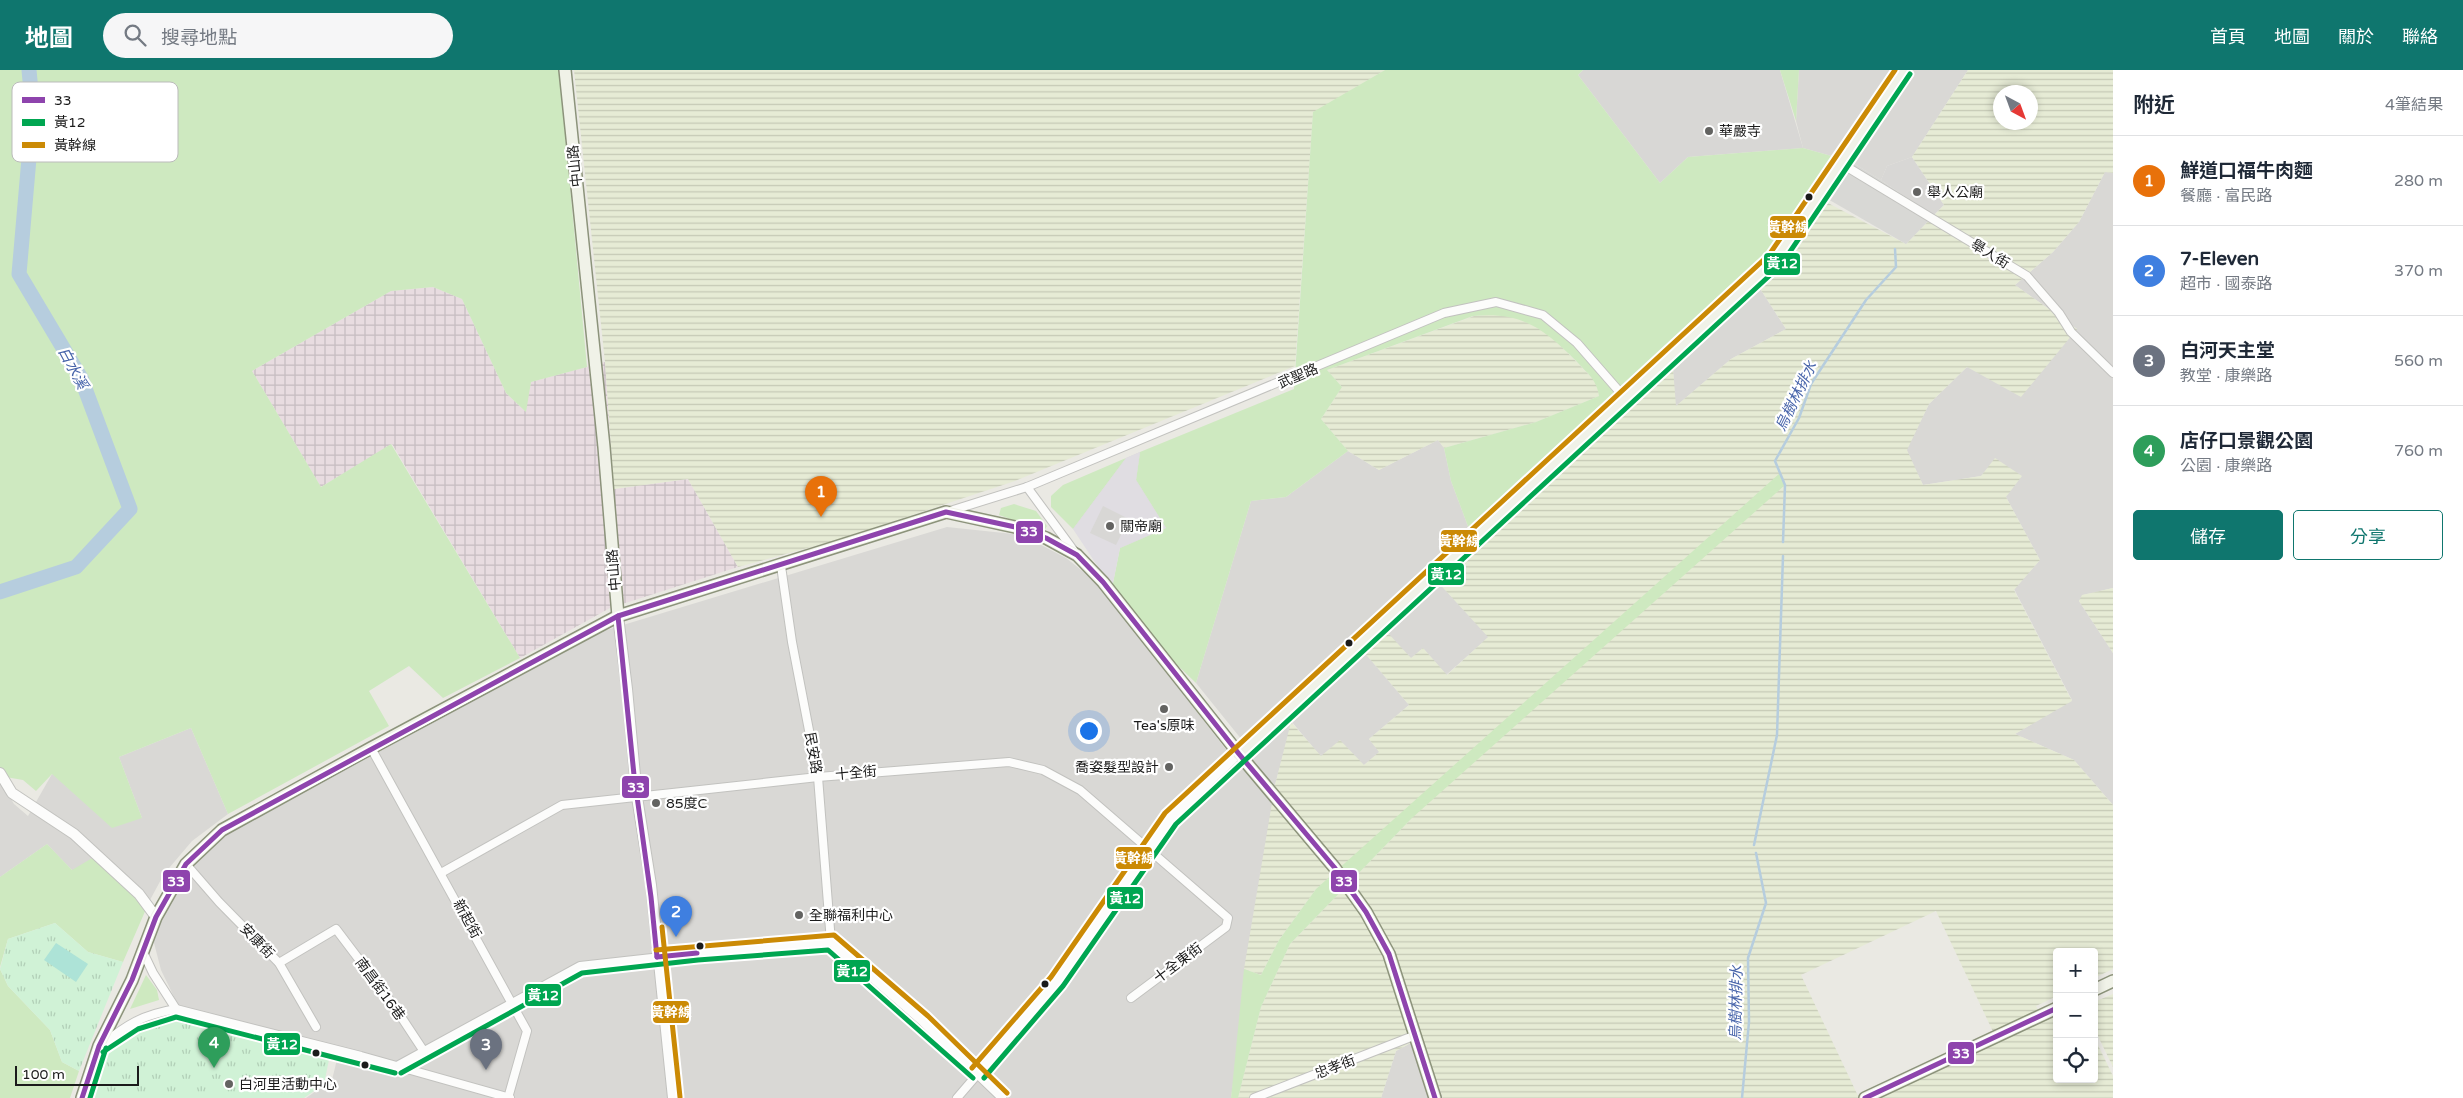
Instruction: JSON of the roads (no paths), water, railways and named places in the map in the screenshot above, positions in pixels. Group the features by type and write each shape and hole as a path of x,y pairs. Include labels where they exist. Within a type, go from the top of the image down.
{"main road":[{"name":"中山路","path":"565,70 604,447 618,616"},
{"path":"1239,754 1775,260 1842,164 1904,70"},
{"path":"82,1098 99,1046 143,952 156,917 186,864 222,830 618,616 781,566 946,512 1020,528 1077,555 1103,582 1239,754 1334,867 1366,912 1389,954 1416,1035 1425,1072 1435,1098"},
{"path":"2098,988 2113,981"},
{"path":"1865,1098 2053,1010"}],"street":[{"name":"舉人街","path":"1842,164 2027,276 2059,314 2071,332 2113,373"},
{"name":"武聖路","path":"946,512 1027,487 1444,313 1496,302 1543,316 1578,343 1625,398"},
{"path":"1027,487 1077,555"},
{"name":"民安路","path":"781,566 792,642 818,777 831,942"},
{"name":"中山路","path":"618,616 637,797 651,885 673,1098"},
{"name":"新起街","path":"371,748 527,1031 509,1098"},
{"path":"957,1098 1057,982 1170,819 1239,754"},
{"name":"十全街","path":"441,873 562,805 818,777 1009,762 1030,766 1068,782 1080,790 1228,918 1226,927"},
{"path":"0,773 12,793 74,834 139,894 156,917"},
{"name":"安康街","path":"186,864 219,902 279,963 316,1027"},
{"name":"十全東街","path":"1131,998 1226,927"},
{"name":"南昌街16巷","path":"279,963 336,930 392,1003 423,1050"},
{"path":"397,1066 423,1050 580,966 657,957 831,942 923,1022 1002,1098"},
{"path":"143,952 153,973 176,1009"},
{"path":"99,1046 126,1026 153,1013 176,1009 397,1066 509,1098"},
{"name":"忠孝街","path":"1254,1098 1416,1035"}],"waterway":[{"name":"白水溪","path":"29,70 30,82"},
{"name":"白水溪","path":"0,592 76,567 130,509 81,378 19,274 29,162"},
{"name":"烏樹林排水","path":"1783,542 1785,485 1775,461 1799,418 1811,384 1866,300 1896,267 1895,249"},
{"name":"烏樹林排水","path":"1754,845 1777,735 1783,556"},
{"name":"烏樹林排水","path":"1742,1098 1749,1022 1748,958 1766,903 1756,853"}],"place":[{"name":"華嚴寺","path":"1709,131"},
{"name":"舉人公廟","path":"1917,192"},
{"name":"鮮道口福牛肉麵","path":"821,517"},
{"name":"關帝廟","path":"1110,526"},
{"name":"Tea's原味","path":"1164,709"},
{"name":"喬姿髮型設計","path":"1169,767"},
{"name":"85度C","path":"656,803"},
{"name":"全聯福利中心","path":"799,915"},
{"name":"7-Eleven","path":"676,937"},
{"name":"店仔口景觀公園","path":"214,1068"},
{"name":"白河天主堂","path":"486,1070"},
{"name":"白河里活動中心","path":"229,1084"}]}
